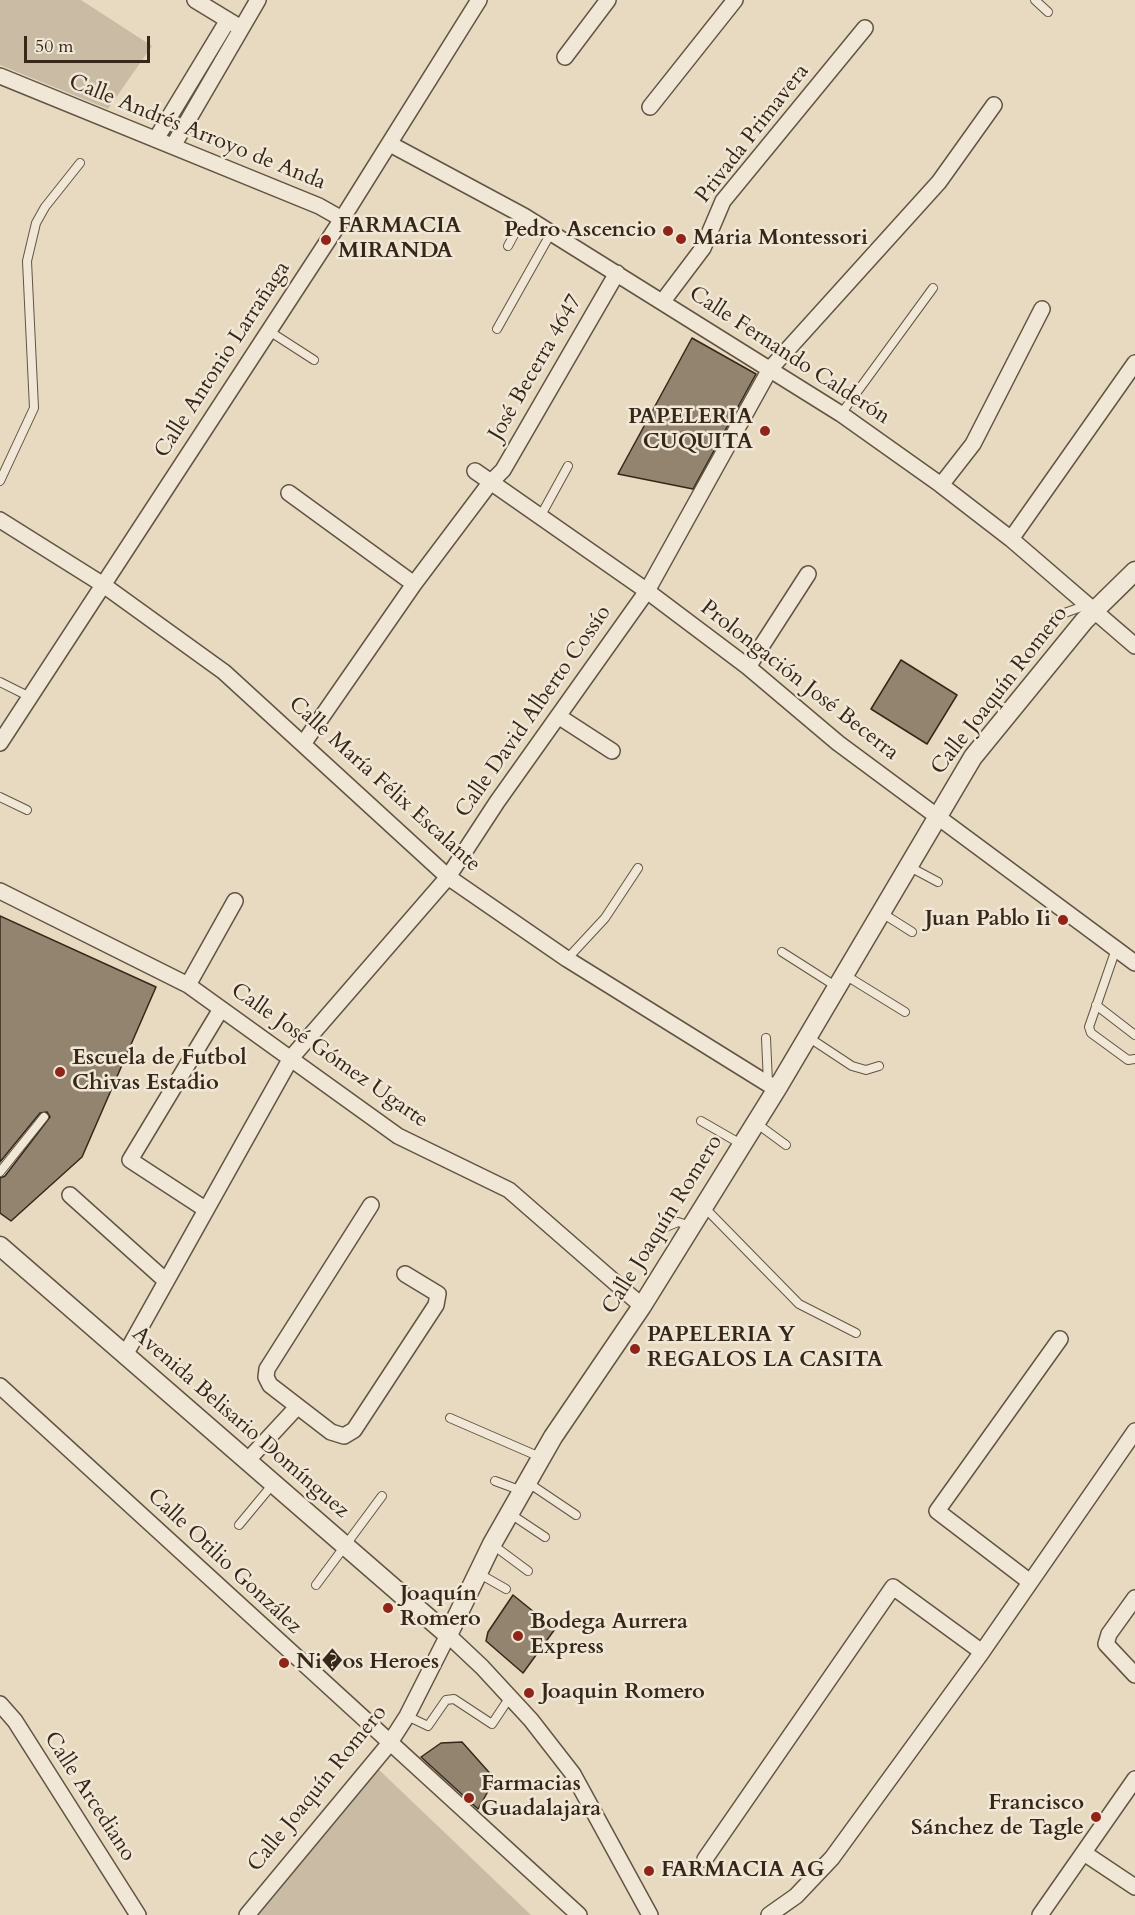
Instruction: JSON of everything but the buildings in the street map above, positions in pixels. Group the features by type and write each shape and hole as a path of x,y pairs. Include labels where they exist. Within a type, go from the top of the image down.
{"street":[{"path":"195,0 234,24"},
{"path":"156,139 234,24 258,0"},
{"name":"Calle Antonio Larrañaga","path":"0,743 28,696 342,219 479,0"},
{"path":"565,57 608,0"},
{"path":"650,107 735,0"},
{"path":"173,146 234,24"},
{"name":"Privada Primavera","path":"663,302 703,248 723,201 864,28"},
{"name":"Calle Andrés Arroyo de Anda","path":"0,76 319,206 342,219"},
{"name":"Calle David Alberto Cossío","path":"125,1355 291,1058 448,877 497,802 647,591 770,369 939,182 994,105"},
{"name":"Calle Fernando Calderón","path":"390,144 524,216 841,414 941,485 1011,539 1135,646"},
{"name":"José Becerra 4647","path":"303,744 414,584 490,483 503,470 617,273"},
{"path":"941,485 973,444 1042,309"},
{"path":"1011,539 1135,363"},
{"name":"Prolongación José Becerra","path":"475,471 647,591 748,667 838,742 1135,963"},
{"path":"289,493 414,584"},
{"name":"Calle María Félix Escalante","path":"0,520 102,584 224,672 448,877 567,959 773,1086"},
{"name":"Calle Joaquín Romero","path":"247,1915 389,1744 407,1716 492,1544 524,1486 642,1306 756,1124 773,1086 808,1037 973,757 1090,608 1135,571"},
{"path":"748,667 808,574"},
{"path":"558,716 612,751"},
{"name":"Calle José Gómez Ugarte","path":"0,891 188,984 398,1136 509,1190 642,1306"},
{"path":"188,984 236,901"},
{"path":"205,1209 130,1160 221,1009"},
{"path":"70,1195 166,1281"},
{"path":"371,1205 267,1369 266,1377 270,1385 331,1432 344,1436 354,1430 436,1305 438,1294 405,1274"},
{"name":"Avenida Belisario Domínguez","path":"0,1246 448,1635"},
{"path":"1030,1582 937,1511 1060,1339"},
{"name":"Calle Otilio González","path":"0,1386 389,1744 579,1915"},
{"path":"247,1461 297,1407"},
{"path":"769,1915 796,1896 832,1858 982,1652 1135,1431"},
{"path":"705,1859 894,1587 982,1652"},
{"path":"1135,1598 1110,1634 1106,1644 1135,1675"},
{"path":"448,1635 510,1697 573,1774 650,1915"},
{"name":"Calle Arcediano","path":"0,1704 15,1721 138,1915"},
{"path":"1040,1915 1135,1779"},
{"path":"1084,1853 1135,1887"}],"lane":[{"path":"1035,0 1048,12"},
{"path":"0,481 34,408 27,261 36,223 45,207 80,163"},
{"path":"508,246 524,216"},
{"path":"497,329 551,233"},
{"path":"841,414 933,288"},
{"path":"269,331 314,360"},
{"path":"540,517 568,466"},
{"path":"1056,616 1090,608"},
{"path":"0,681 28,696"},
{"path":"0,797 27,810"},
{"path":"908,866 938,882"},
{"path":"567,959 605,918 638,868"},
{"path":"882,913 912,932"},
{"path":"1116,949 1089,1027 1091,1033 1128,1060 1135,1059"},
{"path":"782,952 905,1012"},
{"path":"1096,1005 1135,1035"},
{"path":"808,1037 862,1070 879,1066"},
{"path":"766,1038 773,1086"},
{"path":"0,1172 44,1118"},
{"path":"701,1121 742,1145"},
{"path":"756,1124 786,1145"},
{"path":"704,1207 799,1304 856,1333"},
{"path":"659,1230 678,1222 692,1226"},
{"path":"450,1418 541,1458"},
{"path":"495,1481 524,1486 576,1515"},
{"path":"239,1524 273,1483"},
{"path":"316,1585 382,1496"},
{"path":"509,1513 545,1537"},
{"path":"492,1544 528,1571"},
{"path":"478,1572 506,1589"},
{"path":"407,1716 428,1726 446,1700 453,1699 492,1724 510,1697"}],"shaded area":[{"path":"0,0 81,0 152,46 108,109 0,65"},
{"path":"375,1766 531,1915 255,1915"}],"place":[{"name":"Pedro Ascencio","path":"668,231"},
{"name":"Maria Montessori","path":"681,239"},
{"name":"FARMACIA MIRANDA","path":"326,240"},
{"name":"PAPELERIA CUQUITA","path":"765,431"},
{"name":"Juan Pablo Ii","path":"1063,920"},
{"name":"Escuela de Futbol Chivas Estadio","path":"60,1072"},
{"name":"PAPELERIA Y REGALOS LA CASITA","path":"635,1349"},
{"name":"Joaquín Romero","path":"388,1608"},
{"name":"Bodega Aurrera Express","path":"518,1636"},
{"name":"Ni�os Heroes","path":"284,1663"},
{"name":"Joaquin Romero","path":"529,1693"},
{"name":"Farmacias Guadalajara","path":"469,1798"},
{"name":"Francisco Sánchez de Tagle","path":"1096,1817"},
{"name":"FARMACIA AG","path":"649,1871"}]}
